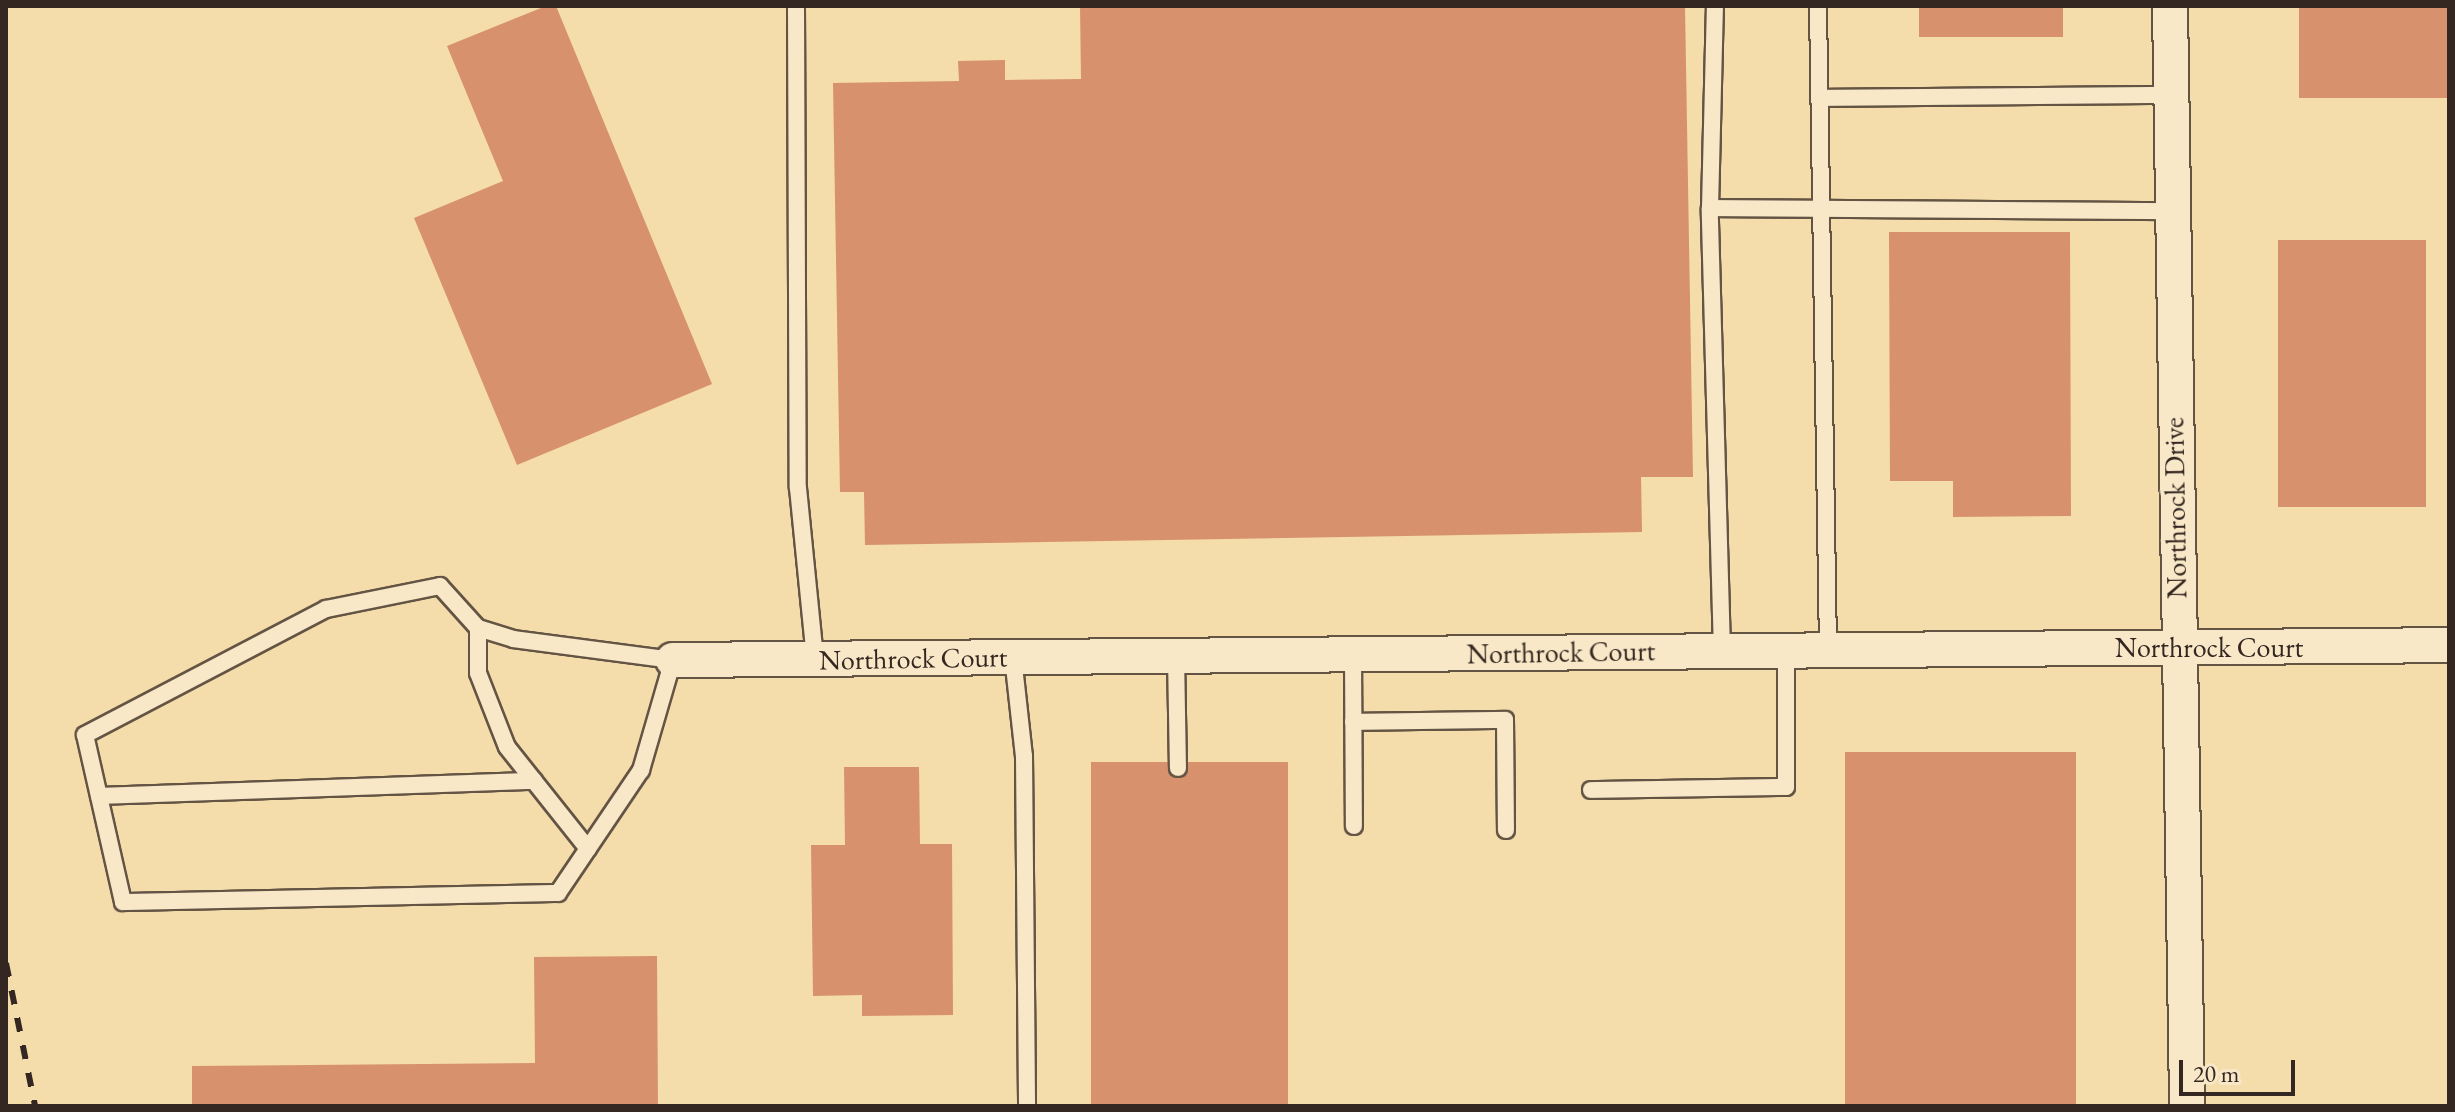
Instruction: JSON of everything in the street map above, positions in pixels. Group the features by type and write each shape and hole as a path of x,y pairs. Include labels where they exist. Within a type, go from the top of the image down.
{"street":[{"name":"Northrock Drive","path":"2170,6 2177,647 2187,1106"},
{"name":"Northrock Court","path":"673,660 2449,645"}],"lane":[{"path":"796,6 798,488 815,659"},
{"path":"1715,6 1710,208 1722,651"},
{"path":"1818,6 1828,650"},
{"path":"1819,98 2171,95"},
{"path":"1710,208 2172,211"},
{"path":"440,586 478,628 513,639 673,660 641,770 558,893 123,902 85,735 326,609 440,586"},
{"path":"478,628 478,673 507,747 588,849"},
{"path":"1591,790 1786,787 1786,650"},
{"path":"1353,654 1354,826"},
{"path":"1176,656 1178,768"},
{"path":"1013,657 1024,756 1027,1106"},
{"path":"1353,722 1505,720 1506,830"},
{"path":"99,796 534,781"}],"building":[{"path":"546,6 556,6 712,384 517,465 414,218 503,181 447,46"},
{"path":"1080,6 1685,6 1693,477 1641,477 1642,532 865,545 864,492 840,492 833,83 959,81 958,61 1005,60 1005,80 1081,79"},
{"path":"1919,6 2063,6 2063,37 1919,37"},
{"path":"2299,6 2449,6 2449,98 2299,98"},
{"path":"1889,232 2070,232 2071,516 1953,517 1953,481 1890,481"},
{"path":"2278,240 2426,240 2426,507 2278,507"},
{"path":"1845,752 2076,752 2076,1106 1845,1106"},
{"path":"1091,762 1288,762 1288,1106 1091,1106"},
{"path":"844,767 919,767 920,844 952,844 953,1015 862,1016 862,995 813,996 811,845 845,845"},
{"path":"657,956 658,1106 192,1106 192,1066 535,1063 534,957"}],"railway":[{"path":"6,963 35,1106"}]}
